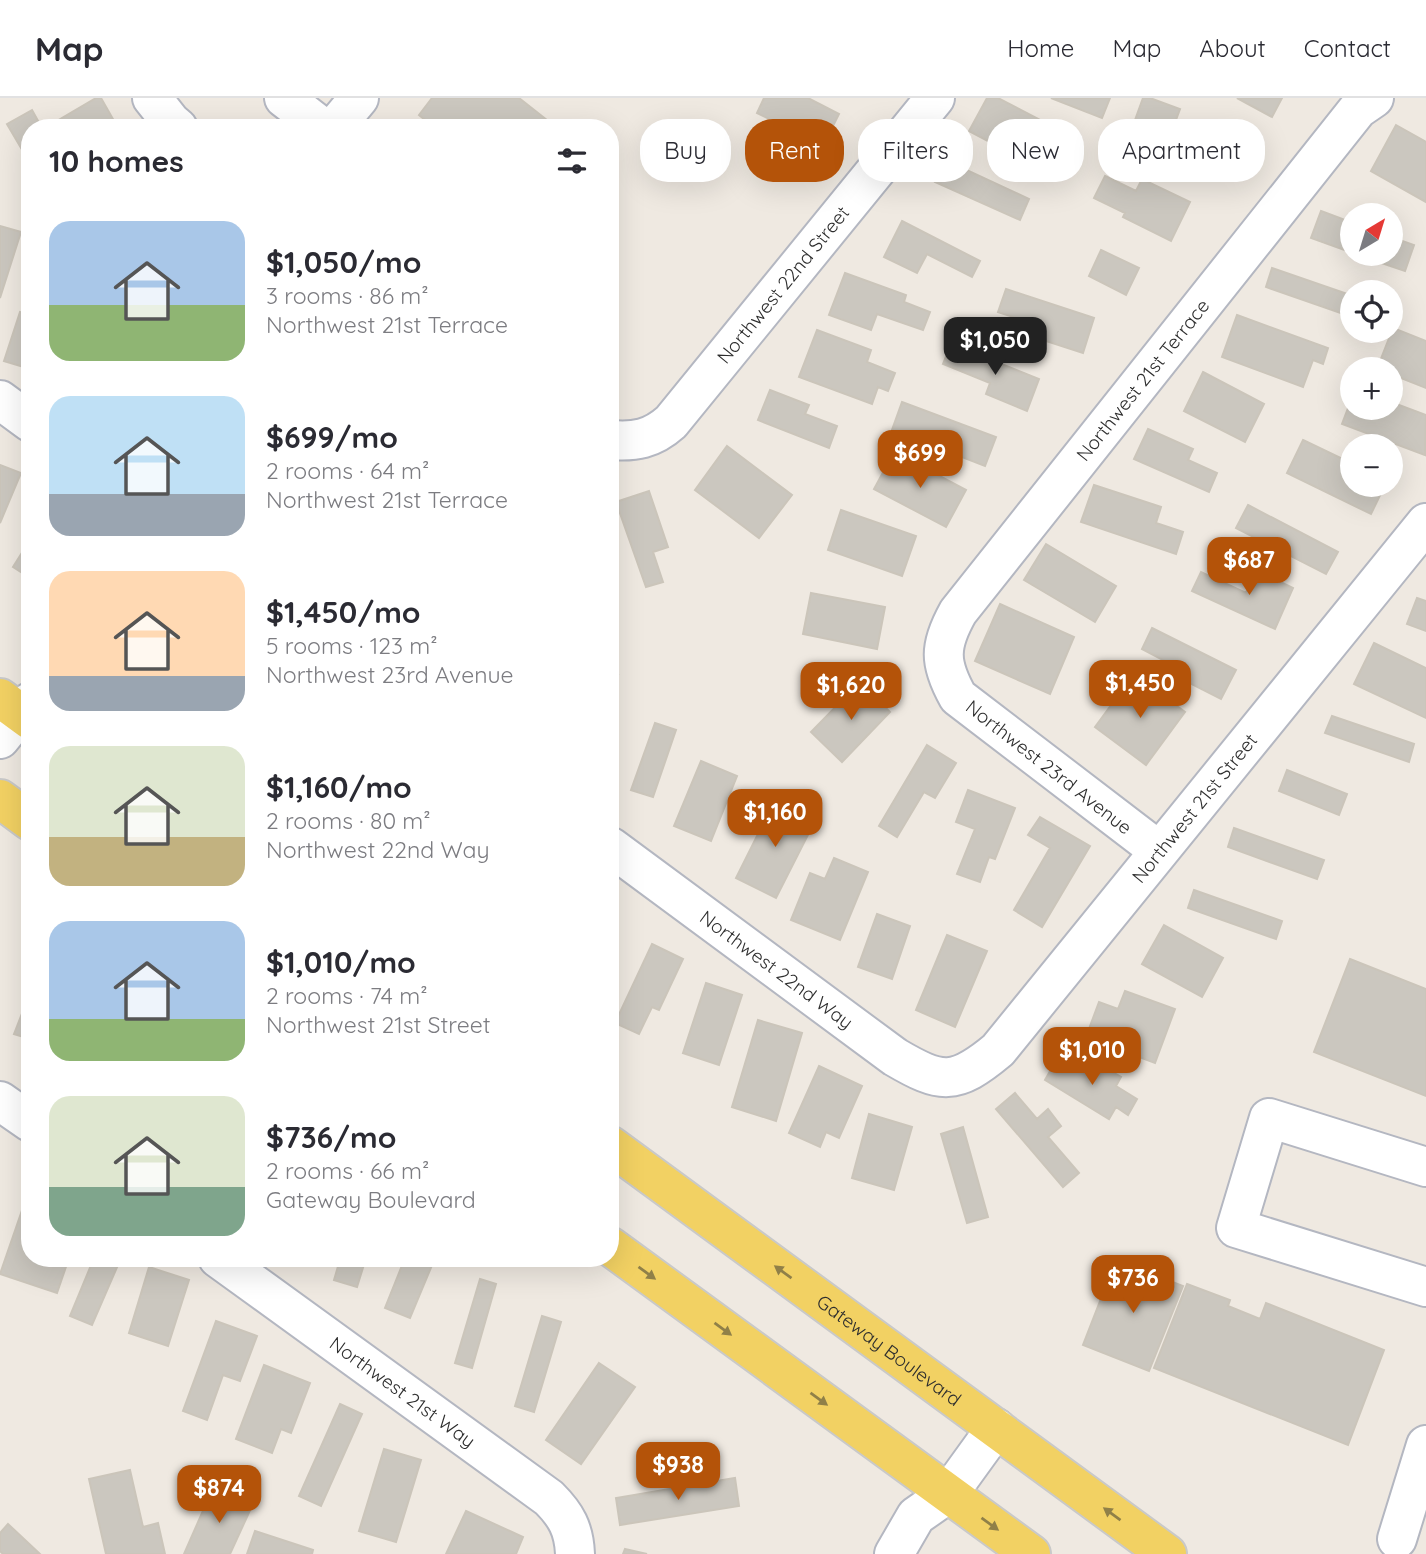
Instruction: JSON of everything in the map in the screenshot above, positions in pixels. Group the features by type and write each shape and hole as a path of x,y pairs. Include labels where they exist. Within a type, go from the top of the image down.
{"main road":[{"path":"0,799 21,814"},
{"name":"Gateway Boulevard","path":"619,1152 1167,1554"},
{"path":"619,1253 1031,1554"}],"street":[{"path":"284,98 311,119"},
{"path":"342,119 359,98"},
{"name":"Northwest 22nd Street","path":"619,440 642,440 659,433 671,422 936,98"},
{"name":"Northwest 21st Terrace","path":"947,677 943,654 947,632 958,612 1358,108 1374,98"},
{"path":"0,400 21,415"},
{"name":"Northwest 21st Street","path":"950,1078 975,1069 998,1050 1426,523"},
{"name":"Northwest 23rd Avenue","path":"947,677 958,697 1158,850"},
{"name":"Northwest 22nd Way","path":"619,854 895,1057 925,1075 950,1078"},
{"path":"0,1101 21,1116"},
{"path":"1426,1167 1269,1118 1236,1228 1426,1287"},
{"name":"Northwest 21st Way","path":"230,1267 549,1498 564,1514 575,1544"},
{"path":"894,1554 916,1516 949,1493 996,1428"},
{"path":"1397,1539 1426,1445"},
{"path":"925,1554 938,1531 949,1493"}],"building":[{"path":"96,98 101,98 113,119 60,119"},
{"path":"432,98 519,98 546,119 424,119 419,115"},
{"path":"764,98 808,98 839,114 836,119 769,119 757,113"},
{"path":"987,98 998,98 1038,119 987,119 987,140 973,133 973,124"},
{"path":"1051,98 1110,98 1102,118"},
{"path":"1143,98 1180,109 1176,119 1135,119"},
{"path":"1237,98 1282,98 1272,117"},
{"path":"32,110 37,119 21,119 21,148 7,124"},
{"path":"1396,125 1426,142 1426,202 1371,171"},
{"path":"973,173 987,180 987,182 1029,199 1020,220 935,182 973,182"},
{"path":"1102,182 1117,182 1136,191 1140,182 1148,182 1190,202 1171,241 1123,217 1125,213 1094,198"},
{"path":"1321,211 1340,218 1340,248 1311,238"},
{"path":"902,221 980,261 972,277 927,254 917,273 884,257"},
{"path":"0,226 21,232 0,298"},
{"path":"1404,242 1414,245 1405,271 1390,266 1404,266"},
{"path":"1101,250 1139,268 1126,295 1089,276"},
{"path":"1272,268 1340,292 1340,313 1266,287"},
{"path":"845,273 906,295 904,302 930,312 923,330 877,314 871,330 829,315"},
{"path":"1006,289 1094,318 1083,353 1031,336 1035,324 998,312"},
{"path":"20,312 21,312 21,366 4,361"},
{"path":"1237,315 1328,348 1323,364 1313,360 1303,387 1222,357"},
{"path":"817,330 871,350 867,362 895,373 888,391 878,387 872,404 799,377"},
{"path":"1403,332 1426,341 1426,388 1403,379 1403,357 1382,357 1387,343 1403,343"},
{"path":"951,344 1039,379 1027,411 986,394 990,383 943,364"},
{"path":"1203,372 1264,404 1245,442 1184,411"},
{"path":"770,390 809,405 805,414 837,426 829,448 758,420"},
{"path":"902,402 996,437 985,466 892,430"},
{"path":"1403,406 1426,415 1425,455 1403,447 1403,434 1369,434 1342,424 1344,420 1403,420"},
{"path":"1148,429 1193,449 1188,460 1217,473 1209,492 1134,459"},
{"path":"1303,440 1340,458 1340,497 1379,497 1371,514 1287,473"},
{"path":"727,446 792,495 759,538 695,490"},
{"path":"894,452 966,490 946,527 874,489"},
{"path":"0,465 21,473 0,523"},
{"path":"1094,485 1161,507 1156,523 1183,532 1176,554 1081,522"},
{"path":"649,491 668,547 653,552 663,582 646,587 619,510 619,501"},
{"path":"1248,505 1338,552 1326,574 1236,528"},
{"path":"841,510 916,536 902,576 828,550"},
{"path":"1046,544 1116,586 1095,622 1024,580"},
{"path":"21,554 21,572 13,567"},
{"path":"1256,570 1293,588 1275,629 1192,591 1201,572 1246,593"},
{"path":"811,593 885,607 877,649 803,634"},
{"path":"1417,598 1426,601 1426,631 1407,624"},
{"path":"1000,604 1074,637 1050,694 975,661"},
{"path":"1152,628 1236,670 1221,699 1164,670 1167,662 1142,649"},
{"path":"1374,643 1426,668 1426,718 1354,684"},
{"path":"1134,674 1185,712 1146,765 1095,727"},
{"path":"860,682 890,712 842,762 811,732"},
{"path":"1332,716 1414,744 1409,762 1325,733"},
{"path":"655,723 676,730 653,797 631,790"},
{"path":"927,745 956,763 935,798 924,792 897,837 879,826"},
{"path":"701,761 737,776 711,841 674,826"},
{"path":"1287,770 1347,794 1339,815 1279,791"},
{"path":"968,790 1015,808 995,859 989,857 980,882 957,874 975,829 956,822"},
{"path":"775,800 815,821 776,898 736,878"},
{"path":"1040,817 1090,846 1042,927 1014,910 1050,848 1028,835"},
{"path":"1234,828 1324,860 1317,879 1228,847"},
{"path":"834,858 868,872 840,940 791,920 810,873 825,879"},
{"path":"1194,890 1282,921 1276,939 1188,908"},
{"path":"877,914 910,926 892,979 858,967"},
{"path":"1164,925 1223,958 1202,997 1142,964"},
{"path":"947,935 987,951 955,1027 916,1010"},
{"path":"652,944 683,959 659,1010 652,1007 639,1034 619,1025 619,1014"},
{"path":"1350,959 1426,989 1426,1096 1314,1052"},
{"path":"706,983 742,995 719,1065 683,1053"},
{"path":"1125,991 1175,1009 1155,1063 1086,1037 1099,1002 1118,1009"},
{"path":"21,1016 21,1036 14,1034"},
{"path":"758,1020 802,1033 776,1121 732,1107"},
{"path":"1086,1057 1121,1077 1116,1086 1137,1099 1128,1115 1116,1107 1109,1119 1045,1080 1057,1059 1078,1071"},
{"path":"819,1066 862,1086 839,1138 826,1132 820,1147 789,1133"},
{"path":"1015,1093 1037,1119 1048,1109 1061,1126 1048,1137 1079,1173 1063,1187 996,1109"},
{"path":"869,1114 912,1127 894,1190 852,1178"},
{"path":"963,1127 988,1217 967,1223 941,1134"},
{"path":"21,1213 21,1267 66,1267 57,1293 0,1274"},
{"path":"1116,1260 1183,1286 1149,1371 1083,1345"},
{"path":"90,1267 117,1267 92,1325 70,1316"},
{"path":"149,1267 189,1280 168,1346 129,1333"},
{"path":"338,1267 363,1267 357,1287 334,1280"},
{"path":"401,1267 431,1267 410,1318 385,1308"},
{"path":"480,1279 496,1284 472,1368 455,1363"},
{"path":"1187,1284 1230,1300 1228,1306 1260,1319 1266,1303 1384,1350 1348,1445 1154,1368"},
{"path":"542,1316 561,1322 534,1412 515,1406"},
{"path":"216,1321 257,1336 240,1381 223,1375 207,1420 183,1411"},
{"path":"599,1363 635,1387 581,1464 546,1440"},
{"path":"264,1365 310,1383 291,1433 281,1429 272,1453 236,1439"},
{"path":"340,1404 362,1414 321,1506 299,1496"},
{"path":"384,1449 421,1460 396,1542 359,1531"},
{"path":"130,1470 143,1527 158,1523 165,1554 106,1554 89,1479"},
{"path":"735,1478 739,1506 620,1525 616,1498"},
{"path":"213,1488 252,1506 230,1554 184,1554"},
{"path":"466,1511 523,1537 516,1554 446,1554"},
{"path":"8,1524 40,1554 3,1554 0,1551 0,1533"},
{"path":"255,1531 313,1550 312,1554 247,1554"},
{"path":"625,1549 647,1554 623,1554"}]}
